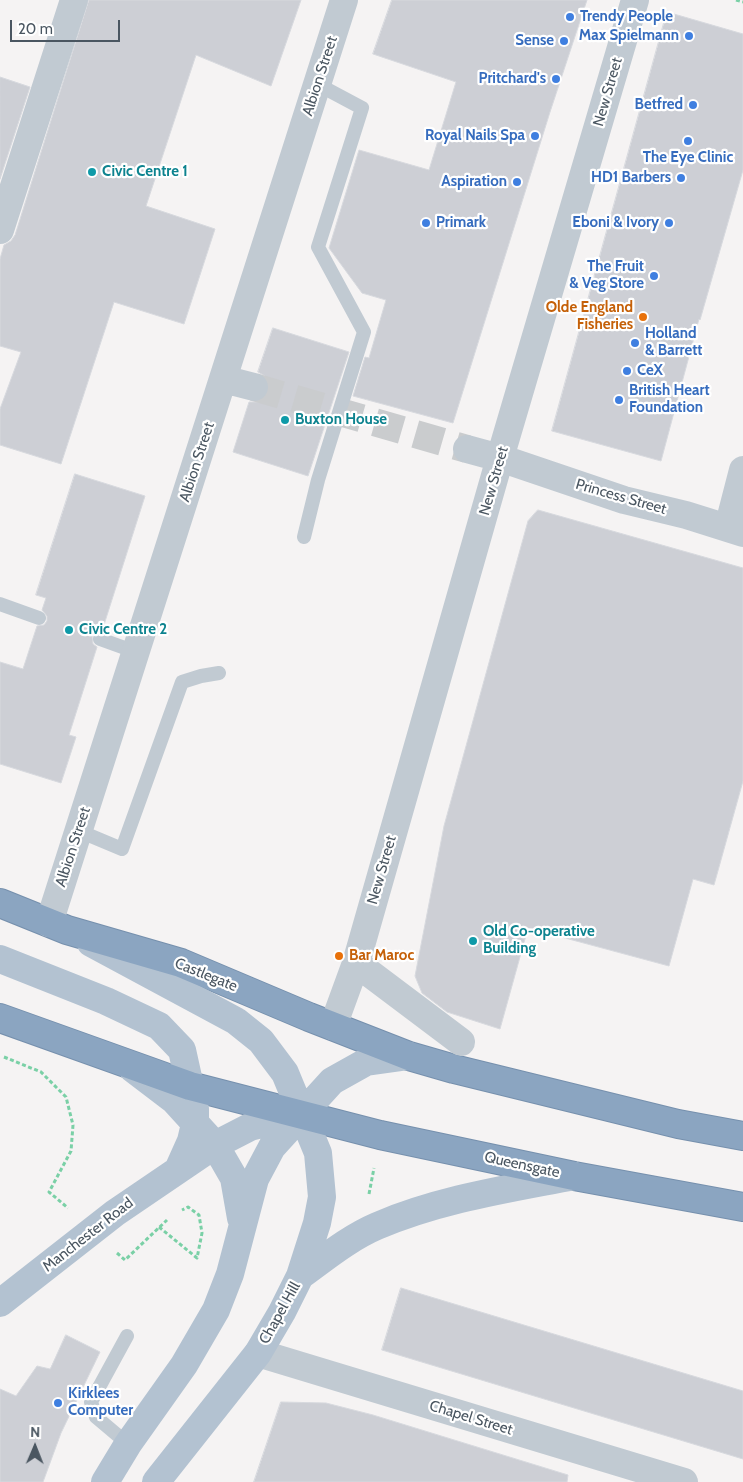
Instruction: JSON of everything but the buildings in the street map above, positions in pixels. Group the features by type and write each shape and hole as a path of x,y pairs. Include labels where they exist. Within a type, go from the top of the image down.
{"highway":[{"name":"Castlegate","path":"0,903 58,926 181,963 409,1056"},
{"path":"0,1019 190,1086 302,1114"},
{"path":"409,1056 454,1069 669,1122 743,1136"},
{"name":"Queensgate","path":"302,1114 380,1135 574,1176 743,1207"}],"main road":[{"name":"Chapel Hill","path":"58,926 236,1022 261,1041 285,1073 318,1153 322,1197 317,1223 300,1276 258,1353 156,1482"},
{"path":"0,959 106,1001 159,1026 182,1050 195,1109 195,1124 191,1141 178,1170"},
{"path":"105,1482 128,1444 184,1365 216,1310 230,1274 255,1179 272,1147 332,1080 366,1062 409,1056"},
{"path":"125,1064 174,1100 214,1145 234,1178 242,1227"},
{"name":"Manchester Road","path":"0,1303 115,1213 214,1145 250,1127 302,1114"},
{"path":"300,1276 336,1250 376,1226 455,1200 574,1176"}],"street":[{"path":"0,230 74,0"},
{"name":"New Street","path":"333,1026 356,962 500,458 635,0"},
{"name":"Albion Street","path":"58,926 79,831 342,7"},
{"path":"223,379 254,387"},
{"name":"Princess Street","path":"467,449 500,458 624,500 686,515 735,530"},
{"path":"735,530 743,470"},
{"path":"356,962 461,1042"},
{"name":"Chapel Street","path":"258,1353 684,1482"}],"lane":[{"path":"304,537 318,480 364,332 318,247 362,108 317,84"},
{"path":"0,604 40,618"},
{"path":"100,640 136,652"},
{"path":"79,831 122,849 182,682 220,673"},
{"path":"127,1336 91,1402 96,1417 128,1444"}],"path":[{"path":"736,0 743,2"},
{"path":"159,1227 197,1258"}],"tunnel":[{"path":"254,387 467,449"}],"place":[{"name":"Trendy People","path":"570,17"},
{"name":"Max Spielmann","path":"689,36"},
{"name":"Sense","path":"564,41"},
{"name":"Pritchard's","path":"556,79"},
{"name":"Betfred","path":"693,105"},
{"name":"Royal Nails Spa","path":"535,136"},
{"name":"The Eye Clinic","path":"688,141"},
{"name":"Civic Centre 1","path":"92,172"},
{"name":"HD1 Barbers","path":"681,178"},
{"name":"Aspiration","path":"517,182"},
{"name":"Primark","path":"426,223"},
{"name":"Eboni & Ivory","path":"669,223"},
{"name":"The Fruit & Veg Store","path":"654,276"},
{"name":"Olde England Fisheries","path":"643,317"},
{"name":"Holland & Barrett","path":"635,343"},
{"name":"CeX","path":"627,371"},
{"name":"British Heart Foundation","path":"619,400"},
{"name":"Buxton House","path":"285,420"},
{"name":"Civic Centre 2","path":"69,630"},
{"name":"Old Co-operative Building","path":"473,941"},
{"name":"Bar Maroc","path":"339,956"},
{"name":"Kirklees Computer","path":"58,1403"}]}
